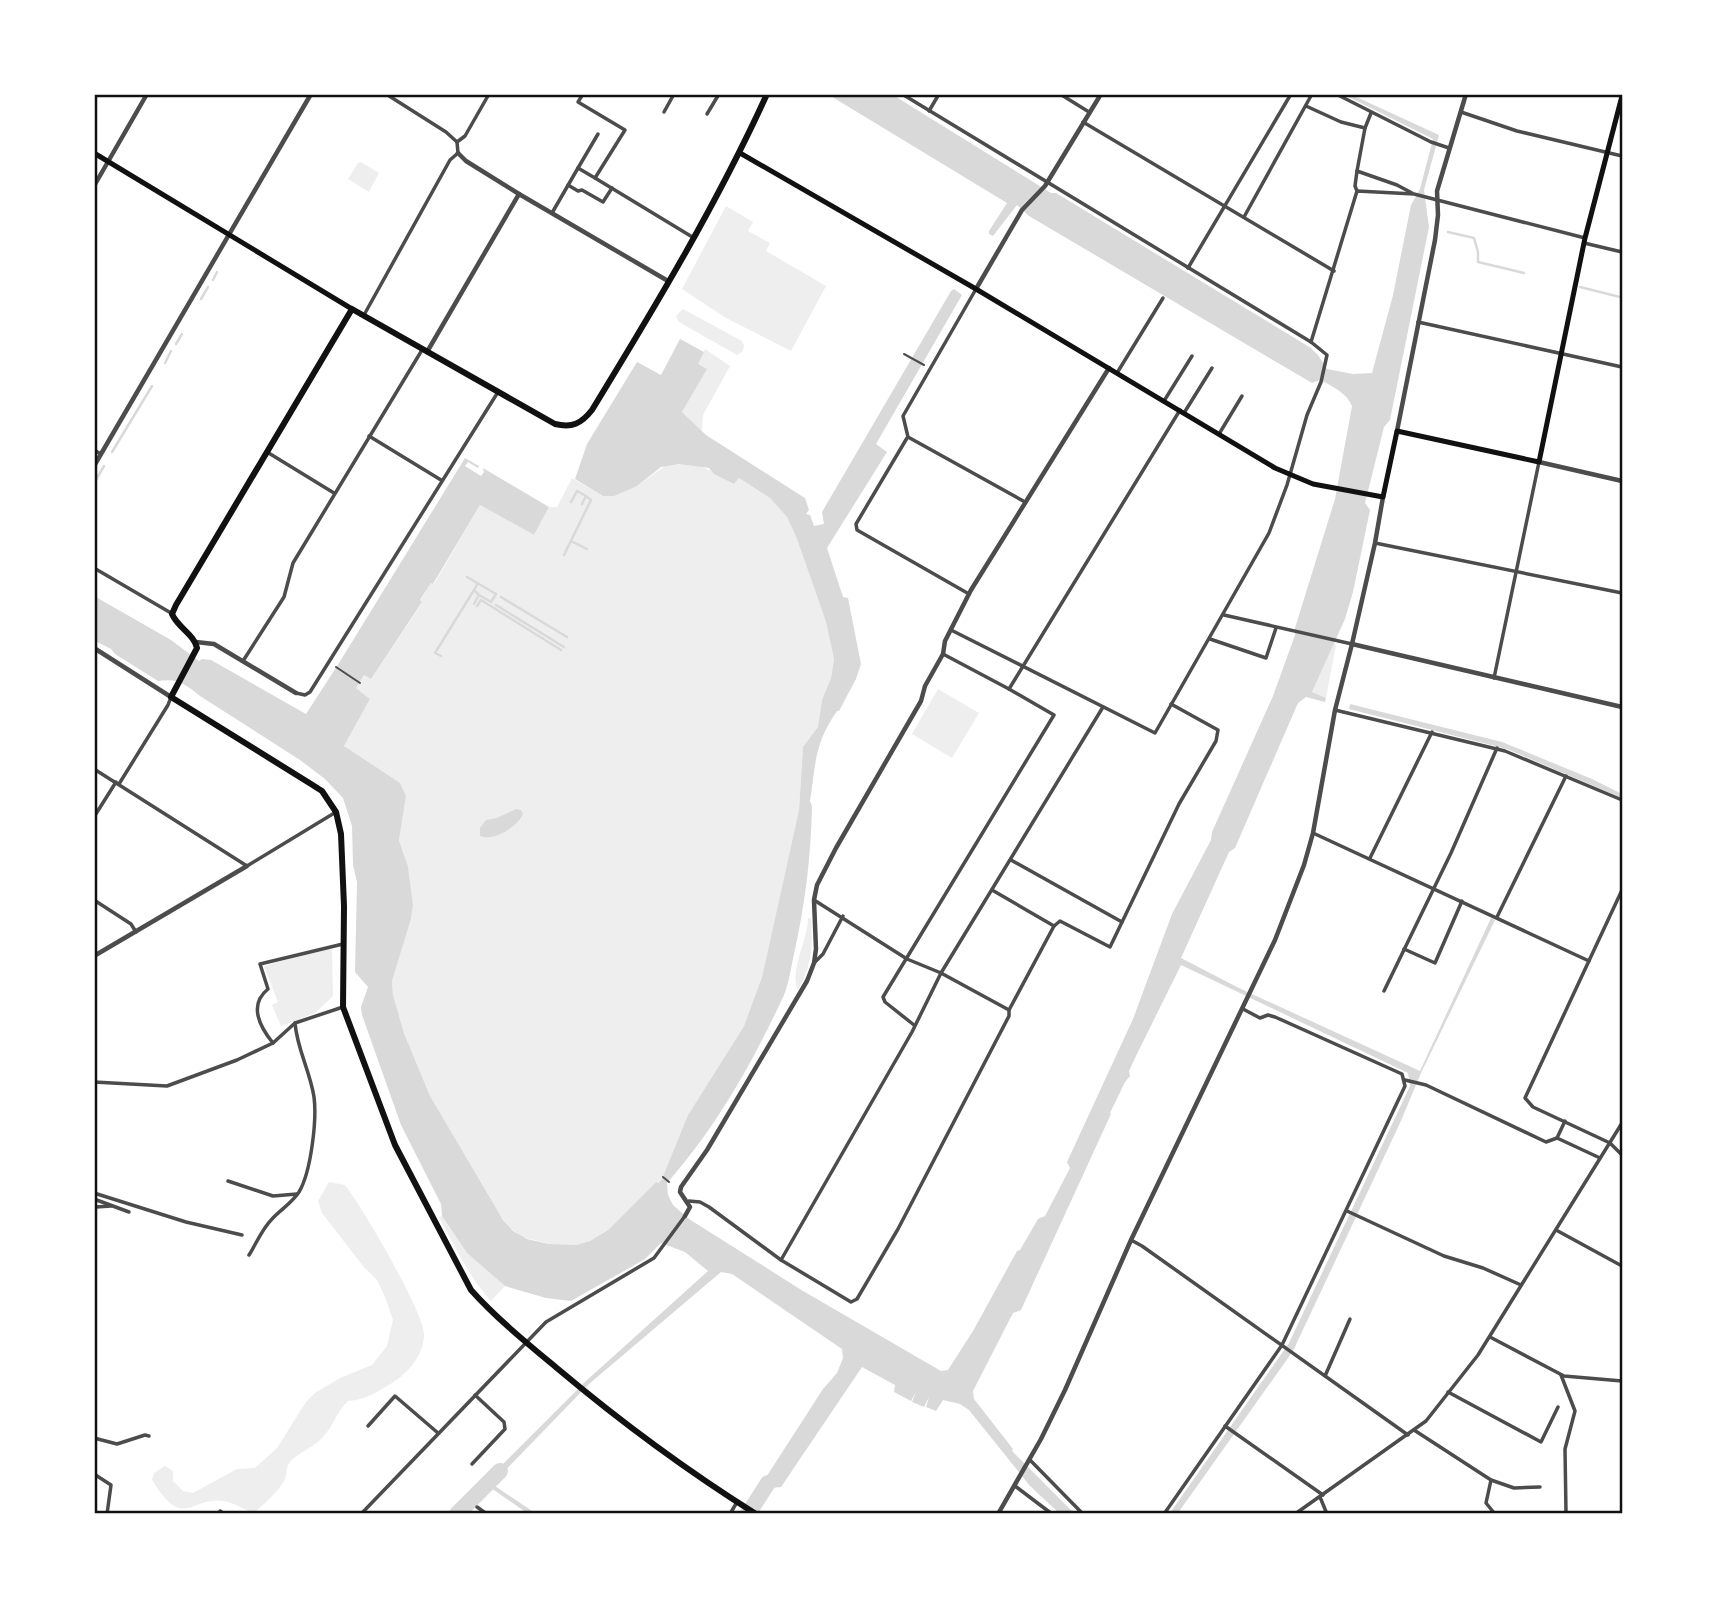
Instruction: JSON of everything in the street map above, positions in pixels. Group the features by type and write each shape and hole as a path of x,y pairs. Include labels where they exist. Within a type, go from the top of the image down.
{"main road":[{"path":"94,153 424,351 555,424 568,427 581,422 592,410 669,282 740,153 767,94"},
{"path":"740,153 959,278 1289,475 1336,489 1383,497 1397,431 1539,461 1584,241 1622,96"},
{"path":"352,309 172,614 175,622 196,642 196,653 171,697 322,791 336,812 341,834 343,1007 396,1145 471,1290 525,1342 586,1393 658,1449 756,1514"}],"street":[{"path":"94,186 147,94"},
{"path":"94,466 311,94"},
{"path":"386,94 446,132 457,142 458,153 466,161 669,282"},
{"path":"457,142 465,136 489,94"},
{"path":"583,94 578,102 625,130 595,178"},
{"path":"664,112 674,94"},
{"path":"707,114 719,94"},
{"path":"902,94 1046,184 1311,342 1327,355 1321,382 1307,415 1269,533 1155,733 950,630"},
{"path":"929,111 939,94"},
{"path":"1060,94 1089,112"},
{"path":"969,594 857,530 856,524 908,437 903,416 973,287 1022,211 1046,184 1101,94"},
{"path":"1188,268 1291,94"},
{"path":"1244,217 1312,94"},
{"path":"1397,431 1435,240 1437,200 1449,148 1466,94"},
{"path":"1336,95 1431,142 1449,148"},
{"path":"1306,106 1341,122 1365,128"},
{"path":"1461,112 1517,131 1622,156"},
{"path":"1311,342 1357,191 1357,171 1365,128 1371,113"},
{"path":"1083,122 1334,271"},
{"path":"552,213 598,134"},
{"path":"364,315 450,160 458,153"},
{"path":"578,168 694,238"},
{"path":"1357,171 1397,185 1413,194"},
{"path":"568,185 603,202 611,188"},
{"path":"1357,191 1413,194 1622,251"},
{"path":"243,661 284,597 293,563 334,493 519,194"},
{"path":"1117,373 1163,298"},
{"path":"1418,322 1622,367"},
{"path":"1164,401 1192,356"},
{"path":"814,963 814,900 817,885 922,701 925,686 943,654 945,641 969,594 1109,368"},
{"path":"1009,689 1182,411 1212,368"},
{"path":"196,642 214,644 296,693 305,695 310,692 498,392"},
{"path":"1219,434 1242,396"},
{"path":"369,436 441,480"},
{"path":"908,437 1026,503"},
{"path":"94,450 101,454"},
{"path":"267,452 334,493"},
{"path":"1494,678 1539,461 1622,481"},
{"path":"998,1514 1065,1390 1130,1240 1251,992 1287,911 1313,833 1335,710 1375,543 1383,497"},
{"path":"1375,543 1622,593"},
{"path":"94,568 172,614"},
{"path":"1224,615 1622,708"},
{"path":"1210,639 1266,658 1276,628"},
{"path":"94,648 171,697 94,817"},
{"path":"914,1025 885,1002 883,997 1054,715 943,654"},
{"path":"688,1201 700,1202 709,1207 781,1260 851,1302 857,1300 981,1073 1009,1016 1009,1010 1054,926 1060,921 1110,947 1179,804 1216,741 1218,730 1171,705"},
{"path":"781,1260 941,973 1103,707"},
{"path":"1335,710 1497,748 1622,800"},
{"path":"1370,859 1432,732"},
{"path":"1384,991 1451,853 1497,748"},
{"path":"94,769 247,866"},
{"path":"1497,917 1566,776"},
{"path":"94,957 336,812"},
{"path":"1313,833 1589,961"},
{"path":"1011,860 1122,922"},
{"path":"992,890 1054,926"},
{"path":"1622,890 1525,1098 1533,1107 1610,1143 1622,1155"},
{"path":"94,900 131,924 136,932"},
{"path":"814,900 907,959 941,973 1009,1010"},
{"path":"1404,949 1434,963 1462,901"},
{"path":"361,1514 546,1322 654,1258 667,1244 689,1212 688,1201 680,1192 681,1187 707,1150 843,916"},
{"path":"272,1044 256,1012 259,998 268,989 260,964 343,944"},
{"path":"94,1082 167,1086 272,1044 295,1023 343,1007"},
{"path":"1242,1009 1260,1018 1268,1015 1275,1017 1546,1142 1557,1138 1600,1158"},
{"path":"249,1255 269,1223 289,1206 298,1194 306,1173 315,1113 314,1096 296,1037 295,1023"},
{"path":"1164,1514 1284,1346 1407,1080"},
{"path":"1557,1138 1564,1121"},
{"path":"1295,1514 1426,1421 1490,1337 1622,1123"},
{"path":"228,1181 273,1196 298,1194"},
{"path":"94,1193 186,1222 243,1235"},
{"path":"94,1199 129,1212"},
{"path":"94,1210 96,1207 112,1205"},
{"path":"1348,1211 1444,1256 1483,1268 1521,1285"},
{"path":"1556,1230 1622,1266"},
{"path":"1130,1240 1408,1435"},
{"path":"1325,1376 1350,1320"},
{"path":"1490,1337 1561,1375 1622,1381"},
{"path":"1561,1375 1575,1411 1565,1449 1564,1514"},
{"path":"1448,1392 1541,1442 1558,1407"},
{"path":"472,1464 505,1429 504,1422 475,1395"},
{"path":"368,1426 395,1396 438,1433"},
{"path":"1226,1427 1322,1496 1327,1514"},
{"path":"1414,1430 1491,1480 1514,1488 1540,1487"},
{"path":"94,1445 96,1439 117,1444 149,1436"},
{"path":"1028,1462 1083,1514"},
{"path":"94,1474 111,1485 107,1514"},
{"path":"1491,1480 1486,1503 1495,1514"},
{"path":"1015,1486 1052,1514"},
{"path":"730,1514 739,1502"},
{"path":"477,1507 487,1514"}],"lane":[{"path":"904,354 924,365"},
{"path":"336,667 360,683"},
{"path":"663,1177 668,1182"}],"shaded area":[{"path":"829,95 893,95 1311,348 1327,369 1353,374 1372,373 1393,295 1411,205 1420,189 1433,139 1345,95 1352,95 1439,135 1424,190 1429,227 1390,420 1384,427 1365,503 1370,510 1353,592 1345,619 1312,692 1326,698 1325,702 1306,697 1298,703 1235,848 1229,852 1181,958 1239,988 1420,1071 1491,918 1495,920 1293,1351 1178,1513 1170,1513 1289,1343 1410,1086 1408,1073 1181,965 1129,1071 1130,1076 1110,1113 1021,1310 1013,1313 973,1391 974,1399 1012,1451 1074,1513 1059,1513 1030,1486 969,1410 960,1404 943,1400 936,1411 926,1407 929,1397 924,1407 912,1402 916,1392 911,1401 894,1392 895,1385 862,1367 781,1487 772,1488 761,1504 752,1499 823,1389 837,1373 843,1358 842,1349 732,1274 721,1272 589,1384 492,1484 535,1513 527,1513 484,1483 586,1381 708,1271 685,1252 661,1243 645,1259 571,1301 546,1298 505,1286 467,1253 442,1216 441,1204 401,1125 362,1015 361,1007 368,987 355,972 357,882 353,865 352,826 343,798 325,779 300,760 185,685 171,680 158,681 95,641 94,596 171,640 199,661 211,660 306,714 465,458 479,466 478,468 468,462 465,466 481,476 483,468 549,507 534,535 480,505 433,584 431,583 420,600 422,602 371,679 364,675 356,688 370,699 344,746 400,783 406,796 399,840 408,867 413,905 392,981 393,995 404,1033 430,1096 503,1220 513,1231 527,1239 549,1244 576,1245 590,1241 608,1230 662,1179 688,1115 744,1026 762,977 799,810 803,747 818,727 822,700 831,678 834,659 826,622 797,539 787,517 770,498 739,478 734,484 714,474 709,468 679,464 661,467 637,486 614,496 603,496 575,479 587,444 637,362 661,375 680,339 704,352 698,364 707,369 682,412 706,435 805,498 809,510 806,514 810,515 814,526 824,524 822,512 951,291 954,289 962,295 876,444 887,452 827,548 843,597 848,598 861,664 839,711 829,723 817,754 810,801 812,806 807,880 786,990 733,1093 702,1140 667,1183 668,1195 673,1205 689,1219 803,1291 941,1371 948,1370 1017,1251 1038,1219 1045,1216 1070,1168 1067,1162 1133,1019 1172,914 1211,840 1212,832 1273,696 1295,635 1335,499 1352,406 1347,397 1334,387 1320,380 1312,383 1029,216 1017,205 993,236 989,234 1007,203"},
{"path":"361,162 379,173 369,192 348,179"},
{"path":"726,206 753,222 748,231 770,243 766,251 826,286 791,351 726,318 682,289"},
{"path":"683,309 742,341 743,351 737,355 679,322 676,316"},
{"path":"705,349 730,366 703,415 702,431 682,412 706,370 697,364"},
{"path":"687,464 706,469 734,484 739,478 770,498 787,517 826,622 834,659 831,678 822,700 818,728 803,748 799,810 762,977 744,1026 688,1115 665,1175 659,1183 656,1182 608,1230 590,1241 576,1245 555,1245 522,1237 509,1227 491,1203 430,1096 404,1033 393,995 392,981 413,905 399,840 406,796 344,746 370,699 356,688 364,675 371,679 422,603 420,601 431,583 434,584 480,505 534,535 549,507 557,507 572,478 603,496 637,486 666,465"},
{"path":"1334,643 1336,645 1326,698 1312,692"},
{"path":"938,689 979,713 952,758 912,734"},
{"path":"1350,704 1502,742 1592,779 1622,794 1622,798 1507,749 1349,709"},
{"path":"516,809 523,814 510,828 492,837 480,836 480,828 486,820"},
{"path":"808,918 811,918 810,956 798,990 797,964"},
{"path":"327,948 332,950 333,996 315,1013 281,1026 272,1005 278,1002 264,966"},
{"path":"329,1182 345,1185 378,1236 404,1284 422,1324 424,1336 418,1357 404,1374 392,1383 365,1397 348,1401 323,1437 291,1461 281,1485 254,1513 231,1503 215,1501 188,1508 173,1505 152,1480 154,1473 165,1466 173,1471 173,1481 183,1491 193,1493 237,1469 255,1468 277,1448 306,1402 315,1393 340,1378 372,1365 387,1346 393,1320 377,1280 322,1213 318,1201"},
{"path":"442,1216 467,1253 505,1286 491,1301 463,1261 439,1217"}],"waterway":[{"path":"1448,232 1474,238 1478,262 1524,273"},
{"path":"213,280 217,272"},
{"path":"201,299 208,287"},
{"path":"1580,287 1620,297"},
{"path":"176,344 182,334"},
{"path":"165,363 171,351"},
{"path":"112,452 152,386"},
{"path":"94,483 104,466"},
{"path":"571,502 577,491 586,496"},
{"path":"564,555 591,500 586,496 582,504"},
{"path":"571,541 587,549"},
{"path":"467,577 496,594 491,602 479,595 474,604"},
{"path":"478,583 474,590 479,595"},
{"path":"441,656 435,653 474,590"},
{"path":"501,597 567,637"},
{"path":"477,606 481,600 561,650"},
{"path":"496,605 564,647"},
{"path":"457,1514 500,1471"},
{"path":"748,1514 768,1483"}]}
